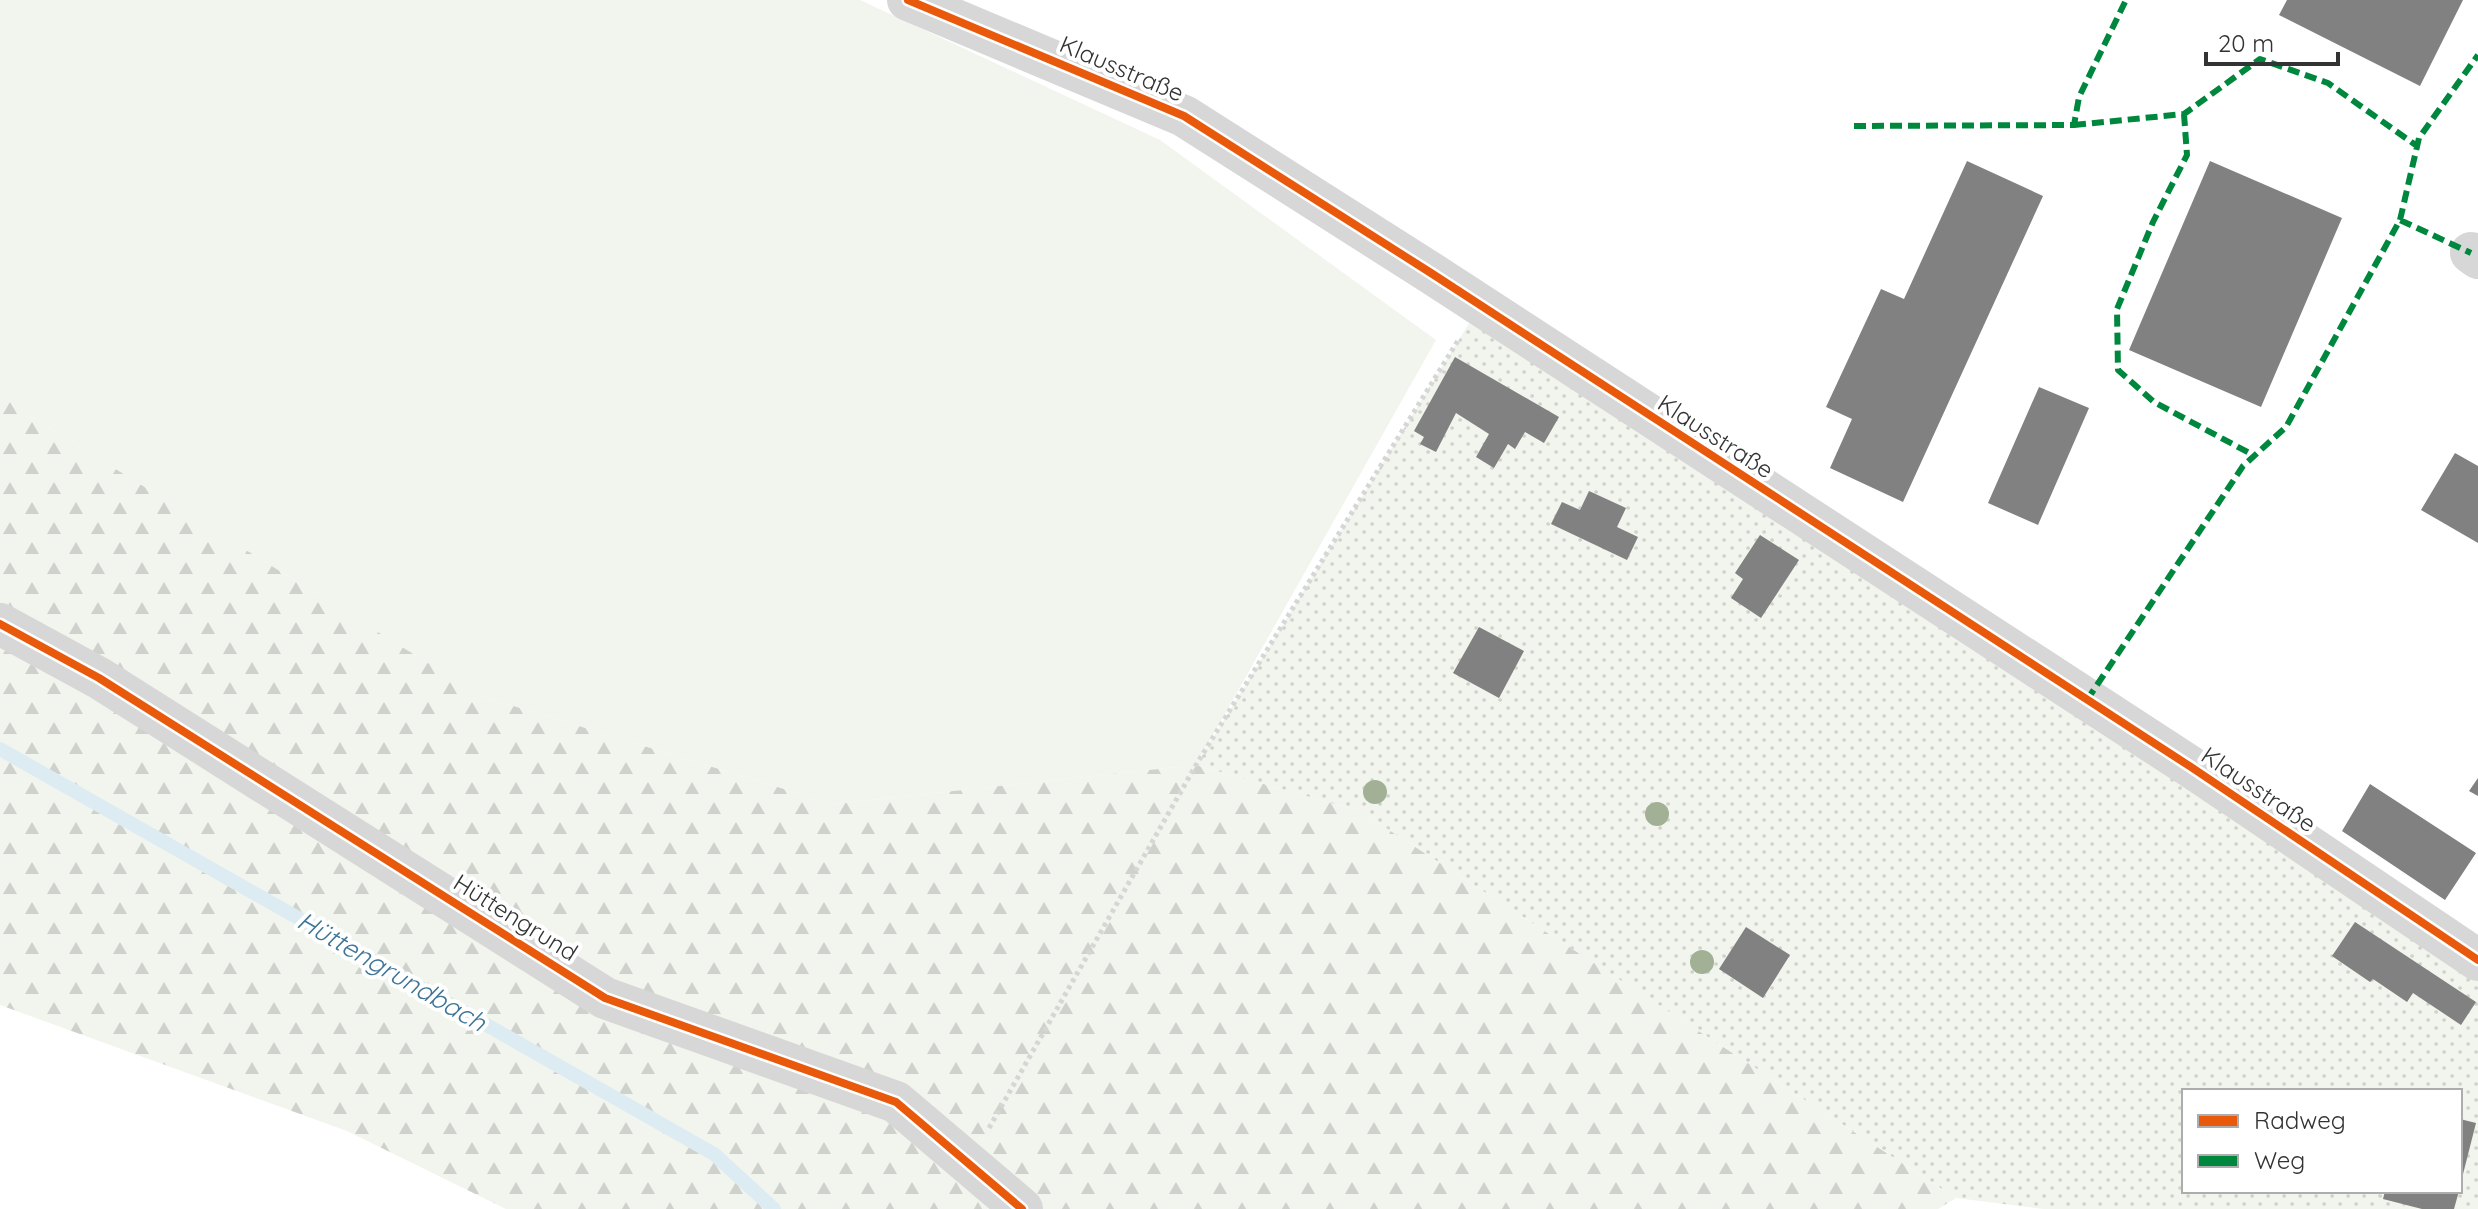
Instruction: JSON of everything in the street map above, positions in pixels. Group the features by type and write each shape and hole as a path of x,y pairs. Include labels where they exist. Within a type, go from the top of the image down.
{"street":[{"name":"Klausstraße","path":"908,0 1184,116 1418,265 2477,956"},
{"name":"Hüttengrund","path":"0,624 99,678 605,998 896,1102 1022,1209"}],"path":[{"path":"969,1164 1196,765 1479,307"}],"green space":[{"path":"0,0 860,0 1160,140 1436,340 1196,765 833,804 481,696 19,409 0,394"},
{"path":"1479,307 2478,960 2478,1209 2043,1209 1956,1198 1360,811 1196,765"},
{"path":"0,394 19,409 481,696 833,804 1196,765 1360,811 1956,1198 1938,1209 506,1209 347,1131 0,1005"}],"building":[{"path":"2287,0 2463,0 2420,86 2279,15"},
{"path":"1967,161 2043,196 1903,502 1830,468 1852,419 1826,407 1881,289 1904,299"},
{"path":"2210,161 2342,218 2261,407 2129,350"},
{"path":"1455,357 1559,417 1544,443 1525,432 1515,449 1508,444 1494,468 1476,457 1489,434 1456,413 1436,452 1420,444 1424,437 1414,431"},
{"path":"2039,387 2089,408 2038,525 1988,503"},
{"path":"2455,453 2478,466 2478,543 2421,510"},
{"path":"1589,491 1626,508 1617,527 1638,537 1627,560 1551,524 1562,502 1580,510"},
{"path":"1760,535 1799,560 1761,618 1731,598 1743,579 1735,573"},
{"path":"1479,627 1524,651 1499,698 1453,673"},
{"path":"2478,778 2478,796 2469,791"},
{"path":"2370,784 2476,853 2445,900 2342,831"},
{"path":"2355,922 2476,1002 2461,1025 2413,993 2407,1002 2332,956"},
{"path":"1746,927 1790,955 1763,998 1719,969"},
{"path":"2462,1120 2476,1123 2462,1178"},
{"path":"2384,1193 2458,1193 2454,1209 2422,1209 2383,1199"}],"waterway":[{"name":"Hüttengrundbach","path":"0,749 714,1154 774,1209"}],"marked path":[{"path":"1854,126 2074,125 2079,97 2126,0"},
{"path":"2400,220 2419,138 2478,55"},
{"path":"2074,125 2184,114 2260,59 2328,83 2417,146"},
{"path":"2184,114 2187,155 2153,222 2117,309 2118,370 2154,402 2255,456"},
{"path":"2087,700 2243,466 2286,427 2400,220 2471,253"}],"cycle path":[{"path":"908,0 1184,116 2191,767 2478,960"},
{"path":"0,624 99,678 605,998 896,1102 1022,1209"}]}
